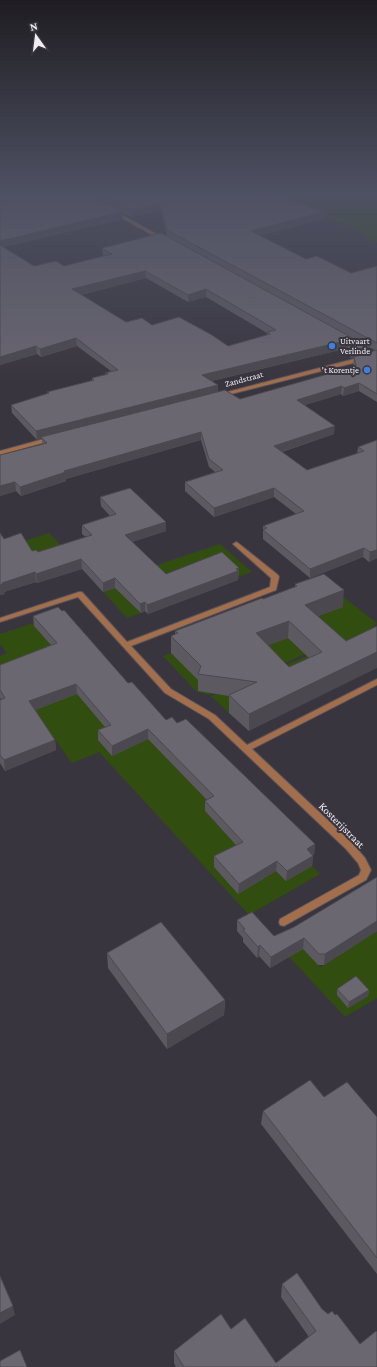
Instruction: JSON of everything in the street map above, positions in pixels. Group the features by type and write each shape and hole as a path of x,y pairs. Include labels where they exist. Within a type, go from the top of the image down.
{"street":[{"name":"Zandstraat","path":"213,397 375,354"},
{"path":"0,453 59,437"},
{"path":"126,645 273,588 275,577 236,544"},
{"name":"Kosterijstraat","path":"0,620 78,594 168,691 181,701 201,709 212,717 349,846 362,862 366,870 363,877 284,922"},
{"path":"244,748 377,682"}],"green space":[{"path":"49,533 80,566 0,549"},
{"path":"220,544 252,572 240,576 226,565 124,596 141,613 127,618 99,587 151,567"},
{"path":"333,589 377,623 371,628 377,632 266,695 229,713 211,696 338,643 336,641 209,695 197,692 163,656 171,653 187,668"},
{"path":"58,615 35,626 58,653 146,717 214,807 205,811 221,829 230,824 286,881 312,866 320,874 249,915 99,752 72,763 0,663 0,656 7,653 0,644 0,634"},
{"path":"377,931 377,998 345,1017 279,946 293,938 320,967"}],"building":[{"path":"0,258 21,258 34,266 56,261 64,266 97,258 206,258 369,347 352,351 349,340 202,375 218,385 36,431 11,405 49,393 47,392 94,380 92,378 118,370 76,338 40,349 36,346 0,357","holes":["145,271 188,295 206,289 276,330 267,332 270,334 228,346 212,335 179,317 152,325 142,318 126,322 72,289"]},
{"path":"219,258 306,259 321,258 351,273 377,266 377,343"},
{"path":"377,350 377,394 359,383 344,388 342,386 297,400 335,426 274,446 307,470 364,451 358,447 377,440 377,550 370,552 364,548 310,569 263,530 267,528 263,526 304,511 274,488 214,508 185,482 223,470 209,459 201,432 64,471 66,472 20,487 15,482 0,486 0,455 47,443 41,437 225,390 240,399 356,366 354,357"},
{"path":"130,488 166,522 125,535 166,574 222,552 239,568 236,569 238,571 147,605 145,602 140,604 115,578 103,583 81,559 36,574 35,572 0,585 0,533 4,539 21,533 32,551 36,550 38,552 92,535 82,525 116,514 100,497"},
{"path":"324,574 344,590 305,605 346,641 377,626 377,652 249,714 229,695 257,682 198,674 201,666 171,636 178,633 175,631 297,586 295,584","holes":["289,621 322,652 289,667 256,633"]},
{"path":"58,607 62,611 64,610 128,683 132,682 166,720 172,717 177,723 186,719 315,844 307,849 313,856 287,871 277,861 239,884 214,856 243,842 205,801 214,796 148,729 112,746 98,730 111,725 76,684 29,701 55,740 4,760 0,755 0,700 5,698 0,690 0,665 57,643 33,616"},
{"path":"377,877 377,921 325,954 319,954 304,938 271,957 260,945 258,947 243,930 245,929 237,920 252,912 274,936 294,927"},
{"path":"161,922 225,1000 167,1034 107,953"},
{"path":"356,976 369,990 349,1002 337,989"},
{"path":"310,1080 324,1097 347,1082 377,1117 377,1258 263,1111"},
{"path":"297,1273 322,1309 328,1314 332,1311 335,1315 337,1314 360,1344 376,1331 377,1332 377,1367 184,1367 174,1351 221,1314 231,1329 245,1318 276,1363 316,1331 282,1284"},
{"path":"0,1276 13,1306 0,1313"},
{"path":"20,1350 27,1367 0,1367 0,1361"}],"place":[{"name":"Uitvaart Verlinde","path":"332,346"},
{"name":"'t Korentje","path":"367,370"}]}
